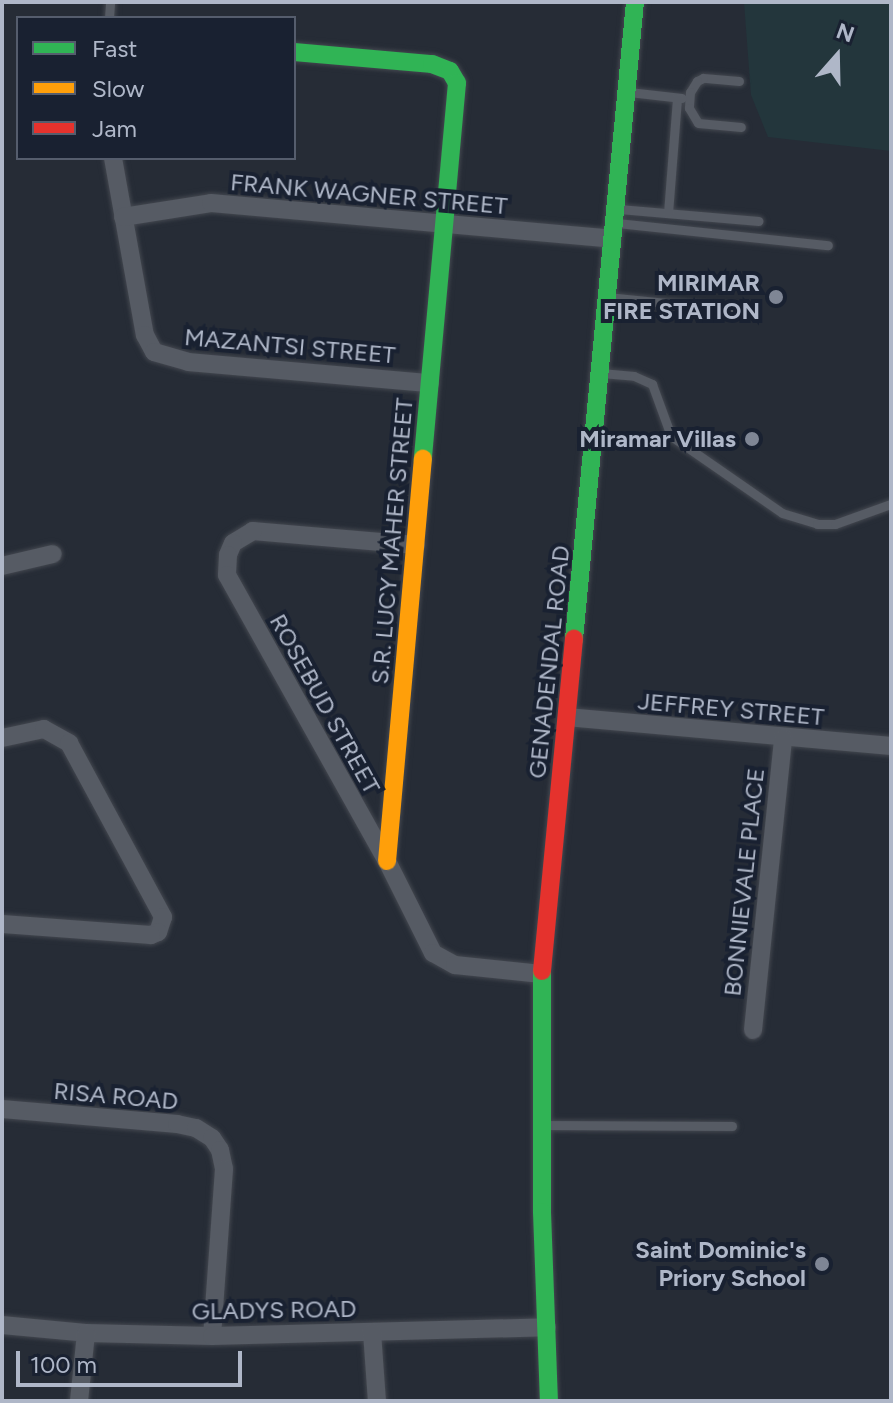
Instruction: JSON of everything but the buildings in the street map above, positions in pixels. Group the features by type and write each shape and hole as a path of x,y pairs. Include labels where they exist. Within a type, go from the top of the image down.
{"street":[{"name":"GENADENDAL ROAD","path":"549,1401 541,1125 542,974 635,2"},
{"path":"296,52 432,64 450,71 457,83 444,226"},
{"name":"MAZANTSI STREET","path":"113,160 145,335 154,352 162,357 430,383"},
{"name":"FRANK WAGNER STREET","path":"123,217 211,203 444,226 614,223"},
{"name":"S.R. LUCY MAHER STREET","path":"387,861 444,226"},
{"name":"ROSEBUD STREET","path":"416,545 265,530 242,535 233,543 226,564 233,589 387,861 422,937 443,961 542,974"},
{"path":"2,566 53,554"},
{"name":"JEFFREY STREET","path":"567,717 783,739 891,746"},
{"path":"2,738 44,729 69,743 163,917 158,932 151,935 2,924"},
{"name":"BONNIEVALE PLACE","path":"753,1030 783,739"},
{"name":"RISA ROAD","path":"2,1109 177,1124 196,1128 212,1138 220,1150 224,1169 212,1336"},
{"name":"GLADYS ROAD","path":"2,1325 86,1333 212,1336 547,1327"},
{"path":"372,1332 377,1401"},
{"path":"79,1401 86,1333"}],"lane":[{"path":"739,81 703,78 693,87 689,99 693,117 698,123 741,127"},
{"path":"626,92 689,99"},
{"path":"668,213 677,98"},
{"path":"614,223 668,213 758,221"},
{"path":"614,223 828,245"},
{"path":"607,297 738,310"},
{"path":"601,373 634,376 652,384 671,436 782,513 817,524 835,524 891,504"},
{"path":"541,1125 732,1126"}],"shaded area":[{"path":"744,2 891,2 891,151 768,137 751,95"}],"traffic: fast":[{"path":"574,639 635,2"},
{"path":"296,52 432,64 450,71 457,83 423,459"},
{"path":"542,971 542,1212 549,1401"}],"traffic: slow":[{"path":"387,861 423,459"}],"traffic: jam":[{"path":"542,971 574,639"}],"place":[{"name":"MIRIMAR FIRE STATION","path":"776,297"},
{"name":"Miramar Villas","path":"752,439"},
{"name":"Saint Dominic's Priory School","path":"822,1264"}]}
